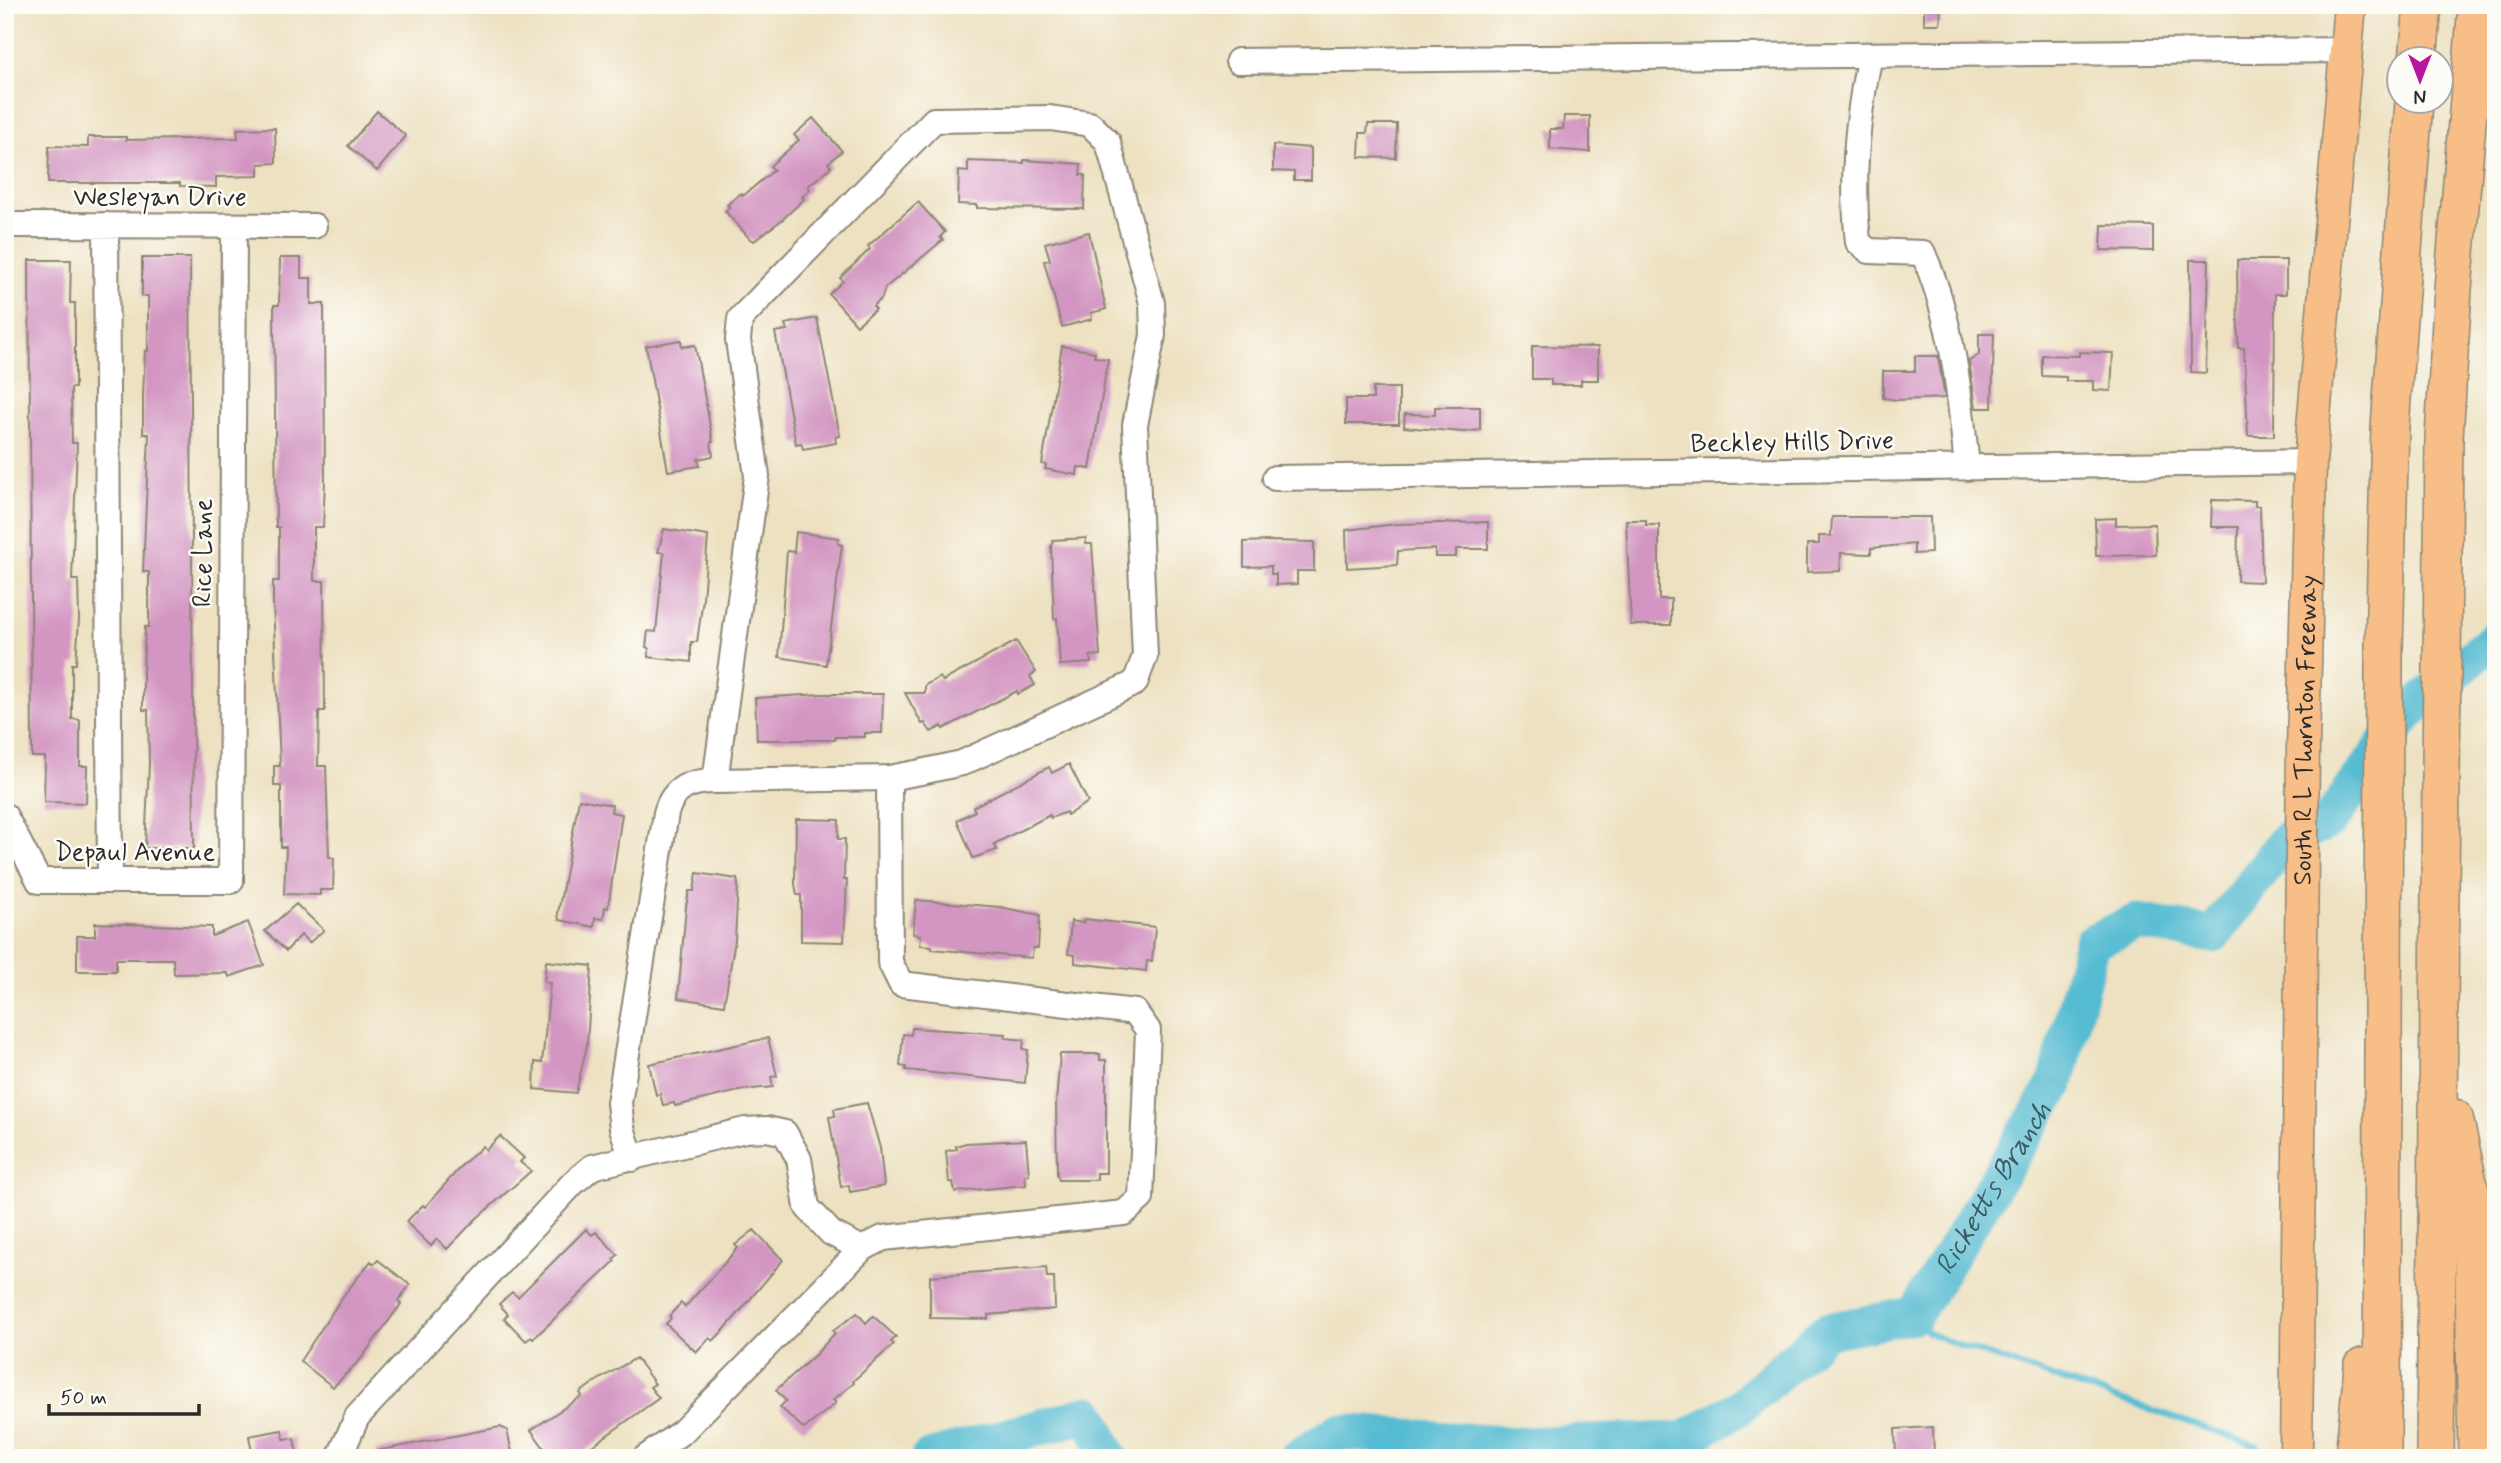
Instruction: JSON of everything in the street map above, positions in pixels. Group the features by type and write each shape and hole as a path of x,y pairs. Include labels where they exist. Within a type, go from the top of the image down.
{"highway":[{"path":"2419,46 2423,5"},
{"path":"2435,1458 2441,1062 2441,596 2444,438 2452,302 2477,5"},
{"path":"2382,1458 2384,648 2390,427 2413,116"},
{"path":"2441,1062 2473,1205 2477,1458"},
{"path":"2354,1458 2360,1376 2384,1295"}],"main road":[{"name":"South R L Thornton Freeway","path":"2296,1458 2301,886 2310,462 2350,5"}],"street":[{"path":"1238,61 2348,50"},
{"path":"1870,55 1861,101 1853,195 1858,242 1869,251 1923,253 1938,288 1959,380 1967,468"},
{"path":"632,1159 622,1128 620,1102 666,813 674,794 687,784 715,781 889,778 962,763 1135,683 1145,656 1135,425 1151,348 1152,303 1108,142 1090,124 1050,118 934,120 740,319 738,340 757,476 715,781"},
{"name":"Wesleyan Drive","path":"5,225 314,226"},
{"path":"106,225 110,880"},
{"name":"Rice Lane","path":"231,881 233,226"},
{"name":"Beckley Hills Drive","path":"1275,478 2310,462"},
{"path":"645,1458 683,1431 862,1249 883,1238 1124,1213 1141,1198 1148,1030 1135,1012 901,984 895,975 890,962 889,778"},
{"name":"Depaul Avenue","path":"5,816 39,881 231,881"},
{"path":"339,1458 357,1417 573,1183 592,1167 745,1130 767,1129 785,1133 799,1159 807,1207 821,1225 862,1249"}],"building":[{"path":"1924,5 1941,5 1940,24 1924,24"},
{"path":"377,111 406,136 377,171 348,146"},
{"path":"1564,116 1590,116 1590,152 1550,149 1550,129 1563,129"},
{"path":"813,118 842,151 828,163 831,167 808,186 810,189 802,197 804,199 754,241 750,239 725,211 730,207 727,205 741,193 743,196 774,170 770,166 799,140 794,135"},
{"path":"1368,124 1397,124 1396,158 1359,157 1360,133 1367,133"},
{"path":"275,128 276,163 259,164 259,176 216,177 216,187 180,186 180,183 48,183 49,146 88,147 88,137 126,137 126,140 238,138 237,129"},
{"path":"1273,145 1311,148 1311,180 1294,180 1294,172 1273,171"},
{"path":"1024,160 1081,164 1080,175 1085,175 1084,209 977,208 977,205 958,204 959,171 968,172 968,161 1024,163"},
{"path":"918,202 945,232 940,237 943,240 885,288 882,298 873,306 876,309 857,325 829,294 843,281 840,278 870,249 868,246"},
{"path":"2102,225 2153,226 2153,251 2101,250"},
{"path":"1089,232 1106,309 1091,313 1092,319 1062,327 1044,261 1050,260 1045,243"},
{"path":"142,258 190,258 194,848 145,848 149,764 148,710 143,710 143,672 145,627 149,627 149,572 143,572 149,434 143,434 148,296 142,296"},
{"path":"280,258 301,258 301,278 311,278 311,304 324,304 325,481 323,527 314,527 314,581 324,581 325,711 319,711 318,766 326,766 329,857 334,858 333,890 320,890 320,895 284,894 286,847 281,847 281,786 274,786 274,766 280,766 273,581 279,581 274,305 279,305"},
{"path":"29,260 71,260 70,303 75,303 75,388 71,388 72,443 77,443 72,580 78,580 79,619 76,664 72,664 72,719 80,720 80,766 87,766 86,803 44,802 45,757 32,757"},
{"path":"2190,260 2209,260 2206,373 2191,372"},
{"path":"2237,260 2286,260 2286,294 2275,294 2274,436 2248,436 2244,348 2238,348"},
{"path":"817,318 840,436 835,437 836,443 803,449 801,443 796,444 775,332 787,330 785,324"},
{"path":"1979,334 1994,334 1992,408 1976,408 1969,361 1979,355"},
{"path":"681,340 682,347 695,345 713,442 713,456 698,459 700,466 668,471 646,346"},
{"path":"1062,346 1095,352 1094,357 1108,359 1090,469 1078,467 1077,475 1045,469 1046,465 1042,464"},
{"path":"1532,346 1598,347 1598,380 1581,380 1581,385 1551,385 1551,379 1532,379"},
{"path":"2079,352 2113,353 2111,391 2093,390 2093,381 2066,381 2066,377 2042,376 2042,355 2079,356"},
{"path":"1915,356 1938,356 1945,398 1883,398 1883,371 1915,371"},
{"path":"1373,388 1399,388 1399,424 1346,424 1346,399 1373,399"},
{"path":"1435,407 1480,407 1480,430 1463,432 1404,427 1405,414 1435,415"},
{"path":"2212,500 2255,501 2255,506 2260,506 2262,582 2237,581 2238,527 2211,527"},
{"path":"1832,517 1930,517 1931,553 1914,554 1914,544 1871,548 1871,554 1841,553 1840,571 1807,572 1807,544 1819,544 1819,536 1831,536"},
{"path":"2116,518 2116,525 2155,524 2156,555 2096,556 2095,519"},
{"path":"1626,520 1646,520 1646,525 1659,525 1659,599 1671,599 1671,625 1631,625"},
{"path":"1488,522 1488,549 1456,549 1456,557 1435,557 1435,549 1398,551 1397,565 1347,568 1346,530 1397,524"},
{"path":"664,529 708,536 703,599 697,642 691,642 691,662 648,657 648,631 656,632 664,553 658,552"},
{"path":"796,532 839,538 838,544 842,545 826,665 779,657 787,551 794,552"},
{"path":"1086,538 1086,544 1092,544 1100,655 1090,656 1091,663 1060,665 1057,618 1054,619 1051,547 1053,540"},
{"path":"1244,542 1314,542 1314,571 1297,571 1297,584 1276,585 1276,574 1271,574 1271,566 1244,567"},
{"path":"1016,641 1036,672 1030,676 1035,685 1018,694 1017,691 943,729 942,726 931,732 925,723 922,724 905,693 925,693 925,685 940,677 943,681"},
{"path":"883,694 882,733 865,733 865,737 835,737 835,740 757,740 755,698"},
{"path":"1069,764 1088,802 1067,815 1066,812 1051,818 1050,815 994,844 997,850 973,858 957,820 975,811 973,807 1049,767 1052,773"},
{"path":"579,799 612,805 611,812 622,814 608,908 605,907 603,919 595,918 594,927 559,920 558,913"},
{"path":"796,819 839,820 838,839 845,839 844,880 847,880 844,942 801,941 801,895 797,895 795,884"},
{"path":"697,873 737,879 735,940 724,1005 678,998 686,907 689,891 694,891"},
{"path":"916,900 1000,907 1040,915 1038,948 1033,948 1032,958 932,949 932,946 920,945 921,935 913,934"},
{"path":"296,904 324,930 309,943 301,935 286,951 265,931"},
{"path":"1084,919 1155,927 1152,961 1147,961 1146,971 1075,963 1075,955 1068,954 1071,921 1083,923"},
{"path":"248,922 264,965 229,977 228,973 174,974 173,959 116,959 116,971 77,971 77,936 95,936 95,923 212,927 212,936"},
{"path":"546,961 592,966 587,1045 576,1093 534,1089 535,1062 542,1063 550,983 544,982"},
{"path":"912,1028 1006,1034 1005,1038 1024,1040 1023,1049 1028,1050 1025,1083 906,1070 906,1067 900,1066 903,1034 911,1035"},
{"path":"768,1038 777,1076 771,1077 773,1087 743,1090 675,1106 674,1103 663,1105 660,1094 656,1095 649,1064"},
{"path":"1060,1054 1100,1054 1100,1060 1106,1060 1106,1173 1097,1173 1097,1180 1059,1180 1057,1174 1056,1103"},
{"path":"867,1103 880,1148 884,1186 850,1192 849,1185 841,1187 829,1117 835,1116 834,1109"},
{"path":"500,1136 524,1158 520,1162 531,1171 476,1219 447,1249 437,1239 431,1246 406,1222 423,1205 425,1207 462,1165 483,1146 486,1150"},
{"path":"1026,1140 1029,1175 1025,1175 1026,1185 955,1192 953,1182 949,1182 946,1151 957,1149 956,1146 966,1143"},
{"path":"586,1229 592,1235 596,1232 618,1255 613,1259 615,1261 533,1339 531,1337 526,1341 504,1318 508,1314 499,1304 512,1292 518,1297"},
{"path":"754,1230 783,1260 725,1329 713,1341 709,1338 696,1352 666,1324 671,1318 669,1316 681,1303 685,1307 738,1248 735,1245"},
{"path":"378,1260 410,1285 398,1301 401,1304 360,1360 333,1387 300,1361 343,1296 371,1261 374,1264"},
{"path":"1046,1267 1047,1277 1054,1277 1055,1309 988,1315 988,1319 930,1318 930,1276"},
{"path":"857,1313 866,1323 873,1316 896,1337 891,1342 894,1344 833,1400 836,1403 804,1429 780,1407 786,1401 776,1390 816,1354 835,1333 833,1331"},
{"path":"636,1358 655,1384 650,1387 659,1398 575,1458 563,1458 557,1451 550,1456 531,1430 582,1396 580,1393 593,1383"},
{"path":"500,1427 507,1430 513,1458 376,1458 376,1451"},
{"path":"1933,1427 1934,1456 1896,1457 1895,1429"},
{"path":"282,1430 284,1439 294,1438 298,1458 253,1458 249,1436"}],"waterway":[{"name":"Ricketts Branch","path":"1297,1458 1337,1432 1517,1445 1684,1440 1740,1407 1826,1331 1914,1315 2056,1083 2092,942 2137,922 2213,935 2286,840 2329,821 2408,713 2496,637"},
{"path":"1914,1315 1928,1333 1964,1347 2258,1446"},
{"name":"Ricketts Branch","path":"929,1458 1089,1414 1110,1458"}]}
